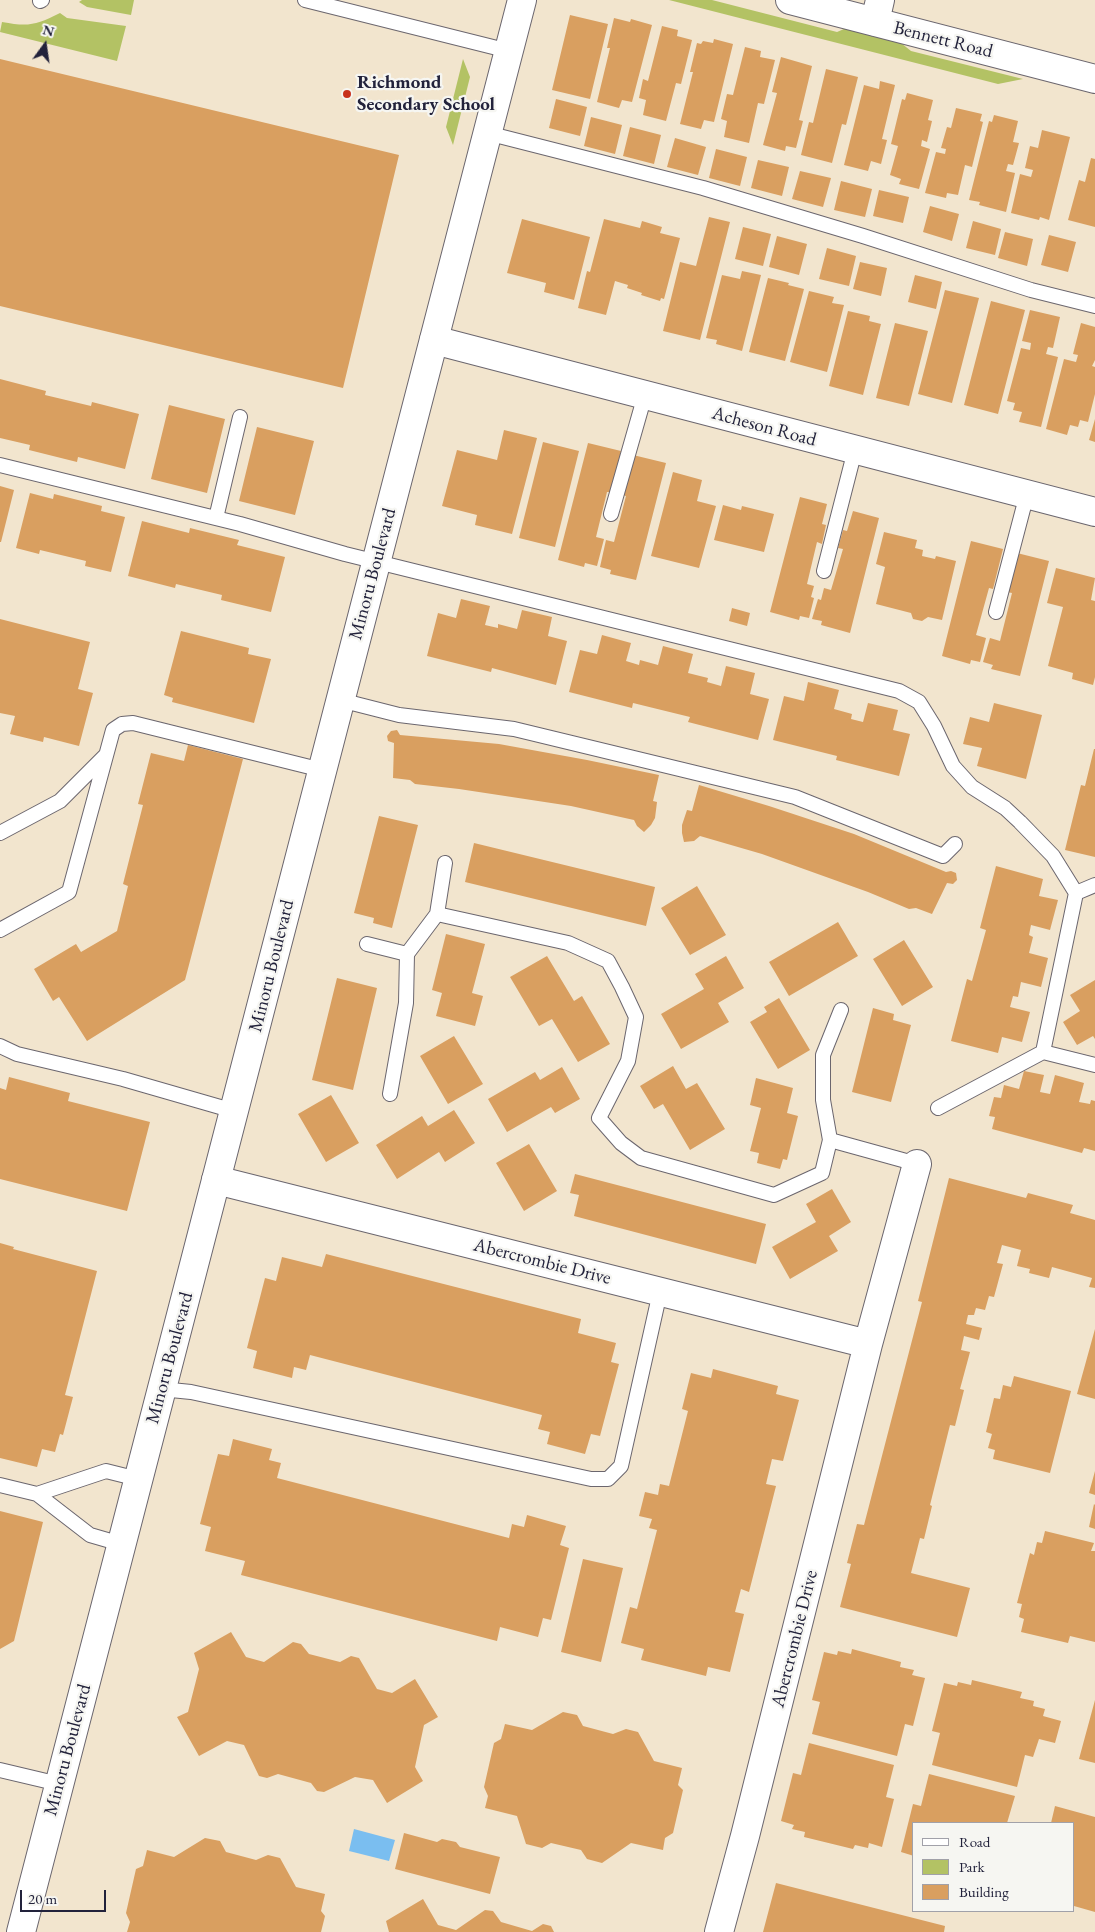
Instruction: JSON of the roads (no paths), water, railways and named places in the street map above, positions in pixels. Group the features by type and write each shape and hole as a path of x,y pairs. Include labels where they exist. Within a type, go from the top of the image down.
{"street":[{"name":"Minoru Boulevard","path":"21,1932 522,0"},
{"name":"Bennett Road","path":"790,0 878,11 1095,79"},
{"name":"Acheson Road","path":"434,340 1095,512"},
{"name":"Abercrombie Drive","path":"719,1932 750,1817 868,1344 917,1164"},
{"name":"Abercrombie Drive","path":"216,1180 868,1344"}],"lane":[{"path":"305,0 509,51"},
{"path":"487,132 703,188 863,236 1031,290 1095,306"},
{"path":"611,514 645,395"},
{"path":"216,518 240,417"},
{"path":"824,571 855,450"},
{"path":"0,464 216,518 376,562 899,691 919,702 934,726 953,766 972,787 1005,808 1053,856 1076,893 1043,1052"},
{"path":"996,612 1027,494"},
{"path":"340,700 400,715 514,729 795,797 943,856 955,844"},
{"path":"0,930 69,892 113,730 122,724 133,722 322,770"},
{"path":"0,833 60,801 105,756"},
{"path":"390,1094 406,1003 406,954 437,914 445,863"},
{"path":"1076,893 1095,885"},
{"path":"437,914 568,942 608,961 636,1017 628,1061 599,1118 621,1143 641,1158 774,1195 822,1173 830,1140 823,1100 823,1056 841,1010"},
{"path":"367,944 406,954"},
{"path":"0,1046 17,1054 123,1079 234,1111"},
{"path":"938,1108 1043,1052 1095,1065"},
{"path":"830,1140 917,1164"},
{"path":"162,1389 191,1392 591,1479 608,1479 621,1466 660,1292"},
{"path":"37,1494 106,1471 138,1479"},
{"path":"0,1485 37,1494 90,1535 121,1544"},
{"path":"0,1770 59,1784"}],"water":[{"path":"354,1829 395,1840 389,1861 349,1851"}],"place":[{"name":"Richmond Secondary School","path":"347,94"}]}
